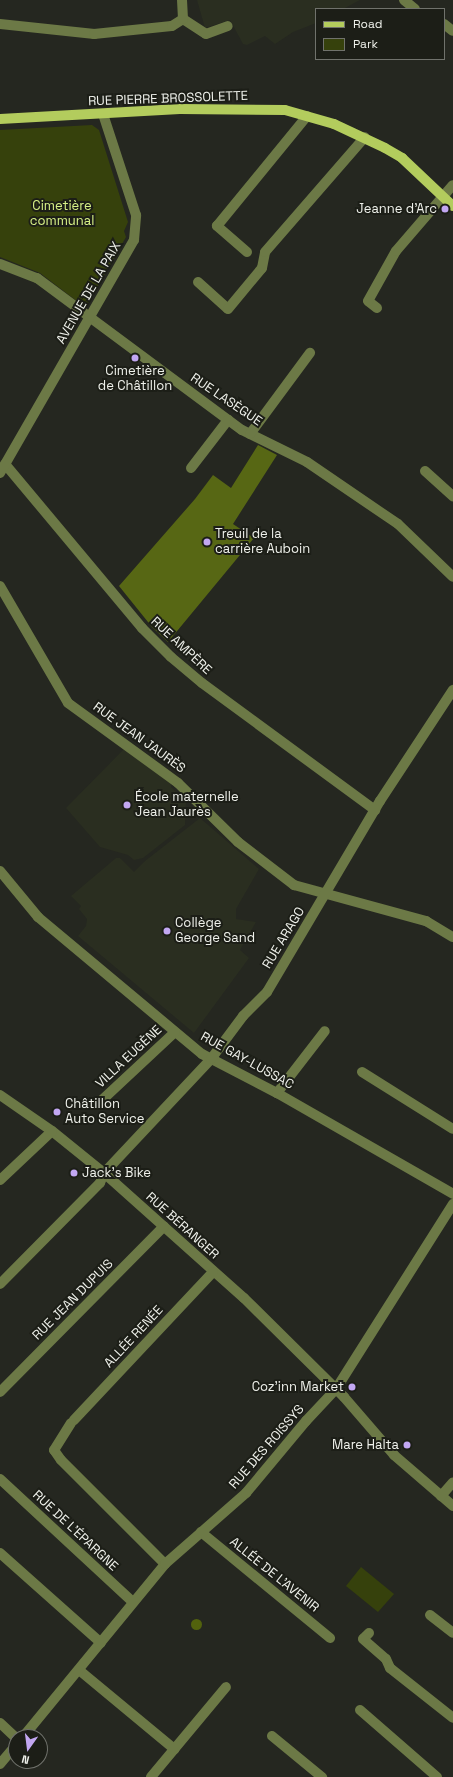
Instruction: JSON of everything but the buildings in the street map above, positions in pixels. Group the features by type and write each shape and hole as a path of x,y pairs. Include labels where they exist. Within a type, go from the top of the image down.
{"main road":[{"name":"RUE PIERRE BROSSOLETTE","path":"0,119 180,109 263,108 307,116 365,137 402,158 453,206"}],"street":[{"path":"182,0 183,19"},
{"path":"404,0 414,8"},
{"path":"0,24 94,34 172,26 183,19"},
{"path":"183,19 206,34 228,26"},
{"path":"445,25 453,31"},
{"name":"AVENUE DE LA PAIX","path":"2,467 128,252 137,223 103,114"},
{"path":"247,252 217,226 307,116"},
{"path":"198,282 228,309 262,268 265,252 365,137"},
{"path":"377,308 368,301 396,251 453,185"},
{"name":"RUE LASÈGUE","path":"0,264 37,278 228,420 250,434 308,462 398,524 453,577"},
{"path":"250,434 310,353"},
{"path":"192,468 228,420"},
{"name":"RUE AMPÈRE","path":"2,467 142,628 171,657 202,683 375,810"},
{"path":"425,471 453,496"},
{"name":"RUE JEAN JAURÈS","path":"0,586 68,703 178,783 238,842 291,883 426,921 453,937"},
{"name":"RUE ARAGO","path":"0,1284 100,1183 104,1173 212,1059 243,1016 267,992 375,810 453,690"},
{"name":"RUE GAY-LUSSAC","path":"0,871 38,917 175,1032 212,1059 277,1093 453,1194"},
{"path":"277,1093 325,1030"},
{"name":"VILLA EUGÈNE","path":"101,1101 175,1032"},
{"path":"362,1072 453,1129"},
{"name":"RUE BÉRANGER","path":"0,1095 52,1131 104,1173 213,1272 244,1298 336,1389 394,1455 453,1506"},
{"path":"0,1180 52,1131"},
{"name":"RUE DES ROISSYS","path":"30,1729 165,1564 246,1493 314,1411 336,1389 453,1204"},
{"name":"RUE JEAN DUPUIS","path":"0,1392 164,1226"},
{"name":"ALLÉE RENÉE","path":"165,1564 54,1450 58,1440 72,1422 213,1272"},
{"name":"RUE DE L'ÉPARGNE","path":"0,1479 133,1602"},
{"path":"441,1496 453,1482"},
{"name":"ALLÉE DE L'AVENIR","path":"201,1532 330,1638"},
{"path":"0,1553 101,1642"},
{"path":"430,1614 453,1633"},
{"path":"369,1632 363,1639 386,1659 390,1668 453,1718"},
{"path":"79,1670 174,1749"},
{"path":"151,1777 226,1687"},
{"path":"360,1710 437,1777"},
{"path":"0,1723 8,1730"},
{"path":"272,1736 322,1777"},
{"path":"0,1764 8,1754"}],"shaded area":[{"path":"197,0 360,0 345,8 315,8 315,23 293,32 275,44 265,36 247,45 243,44 230,20 205,28"},
{"name":"Treuil de la carrière Auboin","path":"258,445 277,455 233,524 254,538 168,642 152,627 119,586 195,499 213,475 231,488"},
{"name":"École maternelle Jean Jaurès","path":"124,749 171,783 171,787 186,802 185,825 143,858 134,860 128,855 100,847 66,808"},
{"name":"Collège George Sand","path":"200,818 259,869 236,909 236,919 256,922 240,950 249,958 194,1033 78,936 86,926 87,919 79,909 81,906 71,896 116,858 120,858 134,872 145,861"},
{"path":"194,1619 198,1619 200,1620 200,1628 194,1629 191,1626 191,1622"}],"green space":[{"name":"Cimetière communal","path":"92,125 99,130 128,222 124,231 126,237 88,303 82,305 40,273 0,257 0,130"},
{"path":"361,1567 394,1594 378,1612 346,1586"}],"place":[{"name":"Jeanne d'Arc","path":"445,209"},
{"name":"Cimetière de Châtillon","path":"135,358"},
{"name":"Treuil de la carrière Auboin","path":"207,542"},
{"name":"École maternelle Jean Jaurès","path":"127,805"},
{"name":"Collège George Sand","path":"167,931"},
{"name":"Châtillon Auto Service","path":"57,1112"},
{"name":"Jack's Bike","path":"74,1173"},
{"name":"Coz'inn Market","path":"352,1387"},
{"name":"Mare Halta","path":"407,1445"}]}
